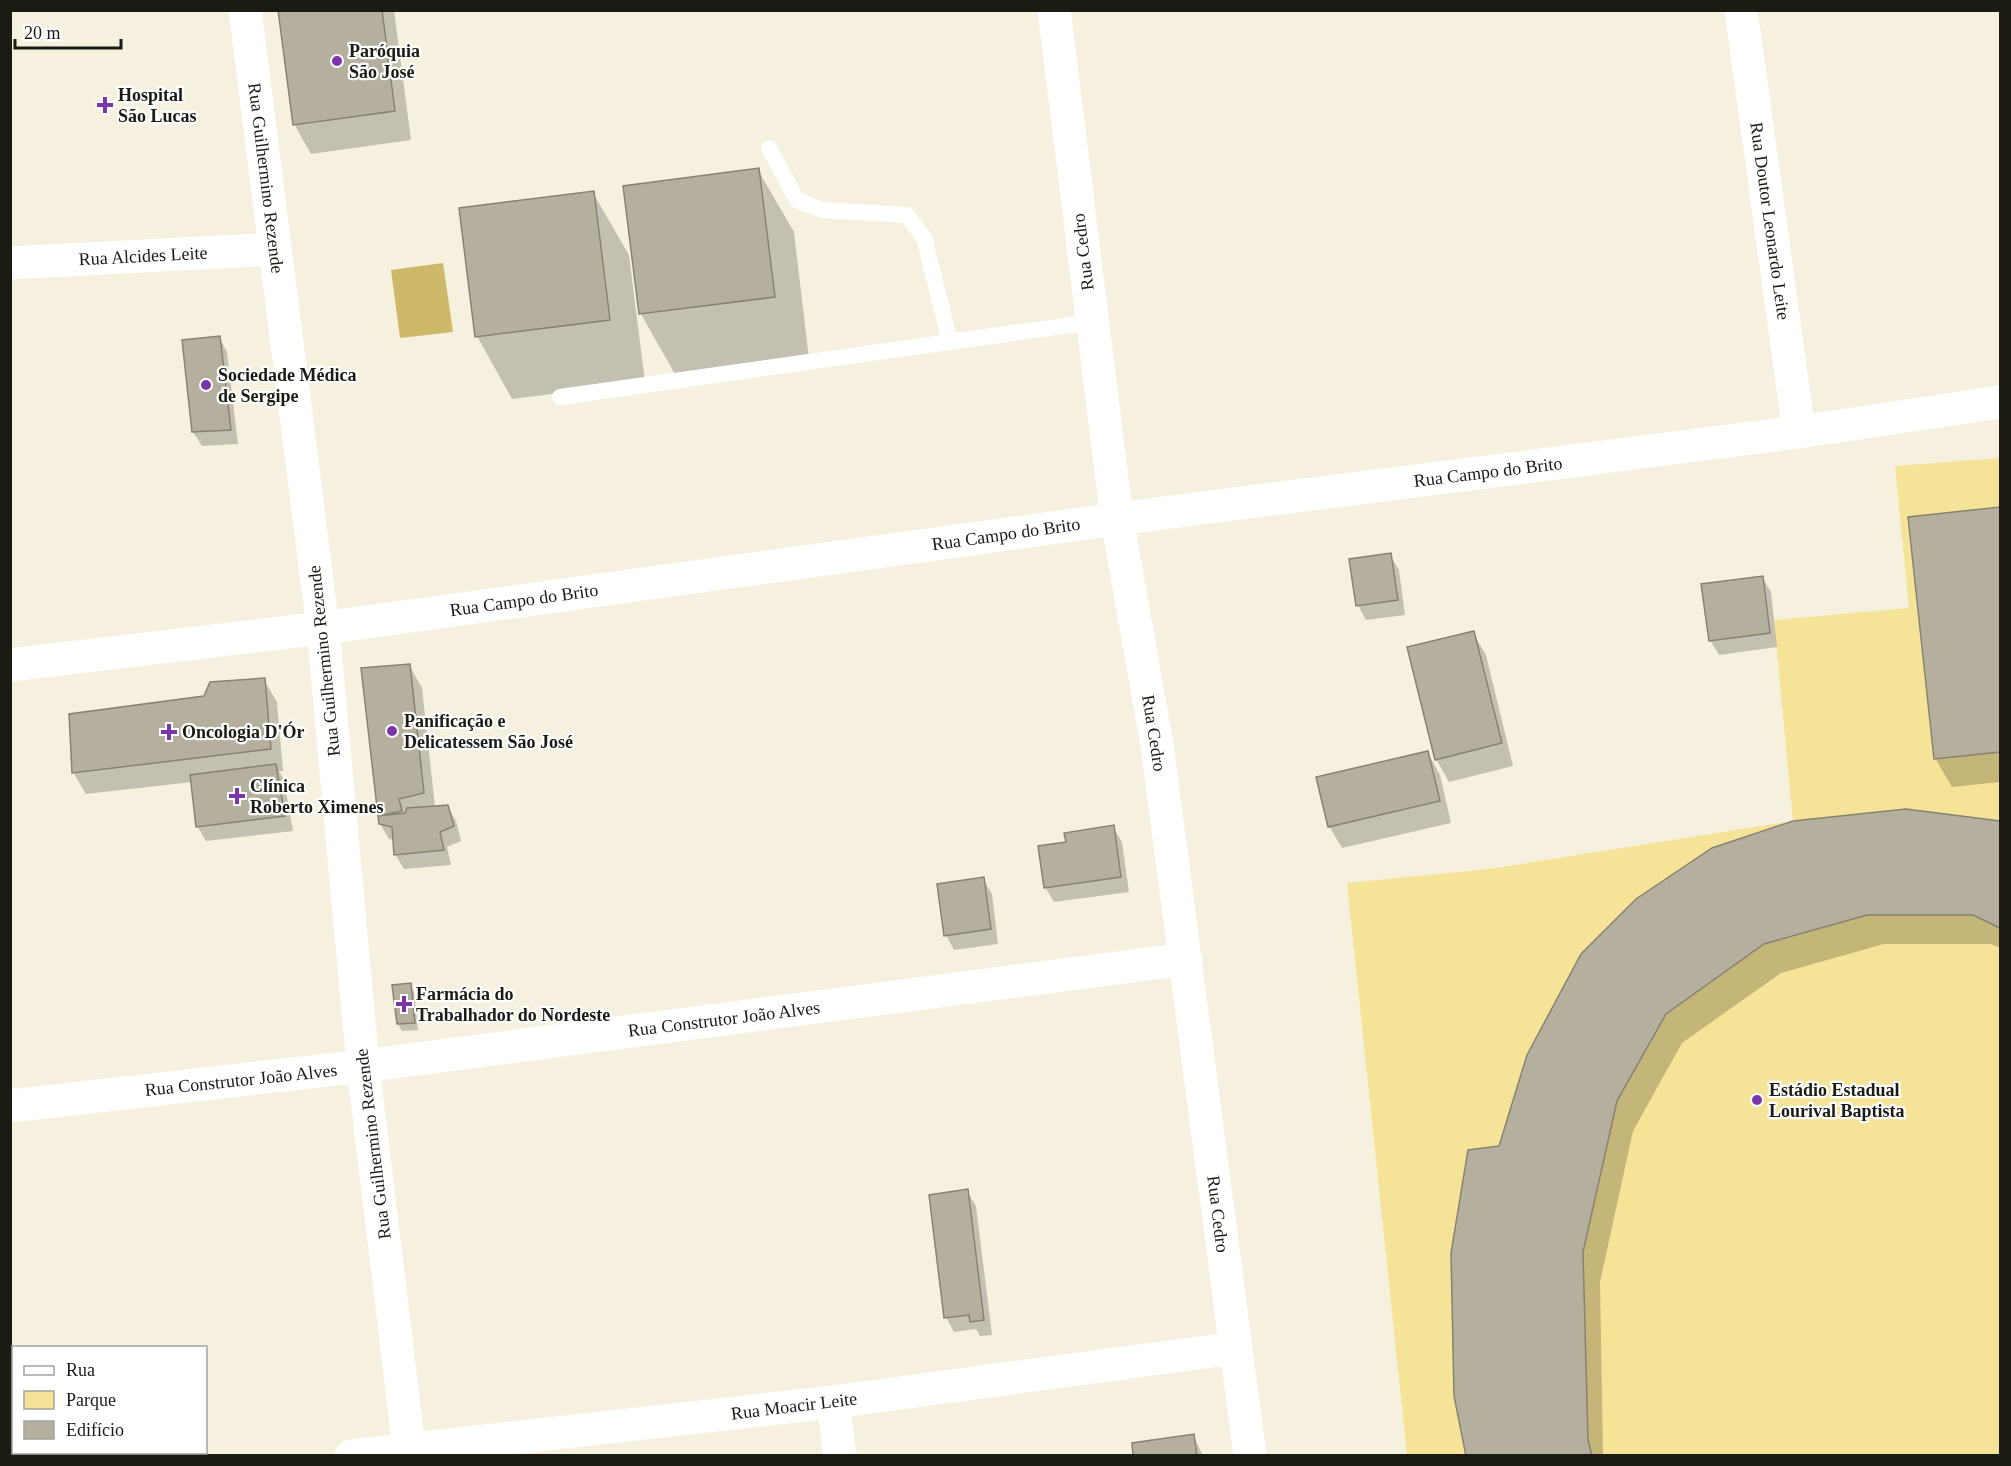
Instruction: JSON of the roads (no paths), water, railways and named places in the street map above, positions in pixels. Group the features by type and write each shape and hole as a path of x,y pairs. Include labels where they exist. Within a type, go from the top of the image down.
{"street":[{"name":"Rua Guilhermino Rezende","path":"244,10 323,628 363,1066 409,1452"},
{"name":"Rua Cedro","path":"1054,10 1117,519 1157,746 1250,1455"},
{"name":"Rua Doutor Leonardo Leite","path":"1742,10 1799,432"},
{"name":"Rua Alcides Leite","path":"10,262 275,249"},
{"name":"Rua Campo do Brito","path":"10,666 323,628 1117,519 1799,432 2001,402"},
{"name":"Rua Construtor João Alves","path":"10,1106 363,1066 1186,959"},
{"name":"Rua Moacir Leite","path":"351,1455 409,1452 833,1402 1235,1348"},
{"path":"833,1402 840,1455"}],"lane":[{"path":"769,148 797,200 822,210 907,215 924,238 950,342"},
{"path":"560,398 1092,322"}],"place":[{"name":"Paróquia São José","path":"337,61"},
{"name":"Hospital São Lucas","path":"105,105"},
{"name":"Sociedade Médica de Sergipe","path":"206,385"},
{"name":"Panificação e Delicatessem São José","path":"392,731"},
{"name":"Oncologia D'Ór","path":"169,732"},
{"name":"Clínica Roberto Ximenes","path":"237,796"},
{"name":"Farmácia do Trabalhador do Nordeste","path":"404,1004"},
{"name":"Estádio Estadual Lourival Baptista","path":"1757,1100"}]}
